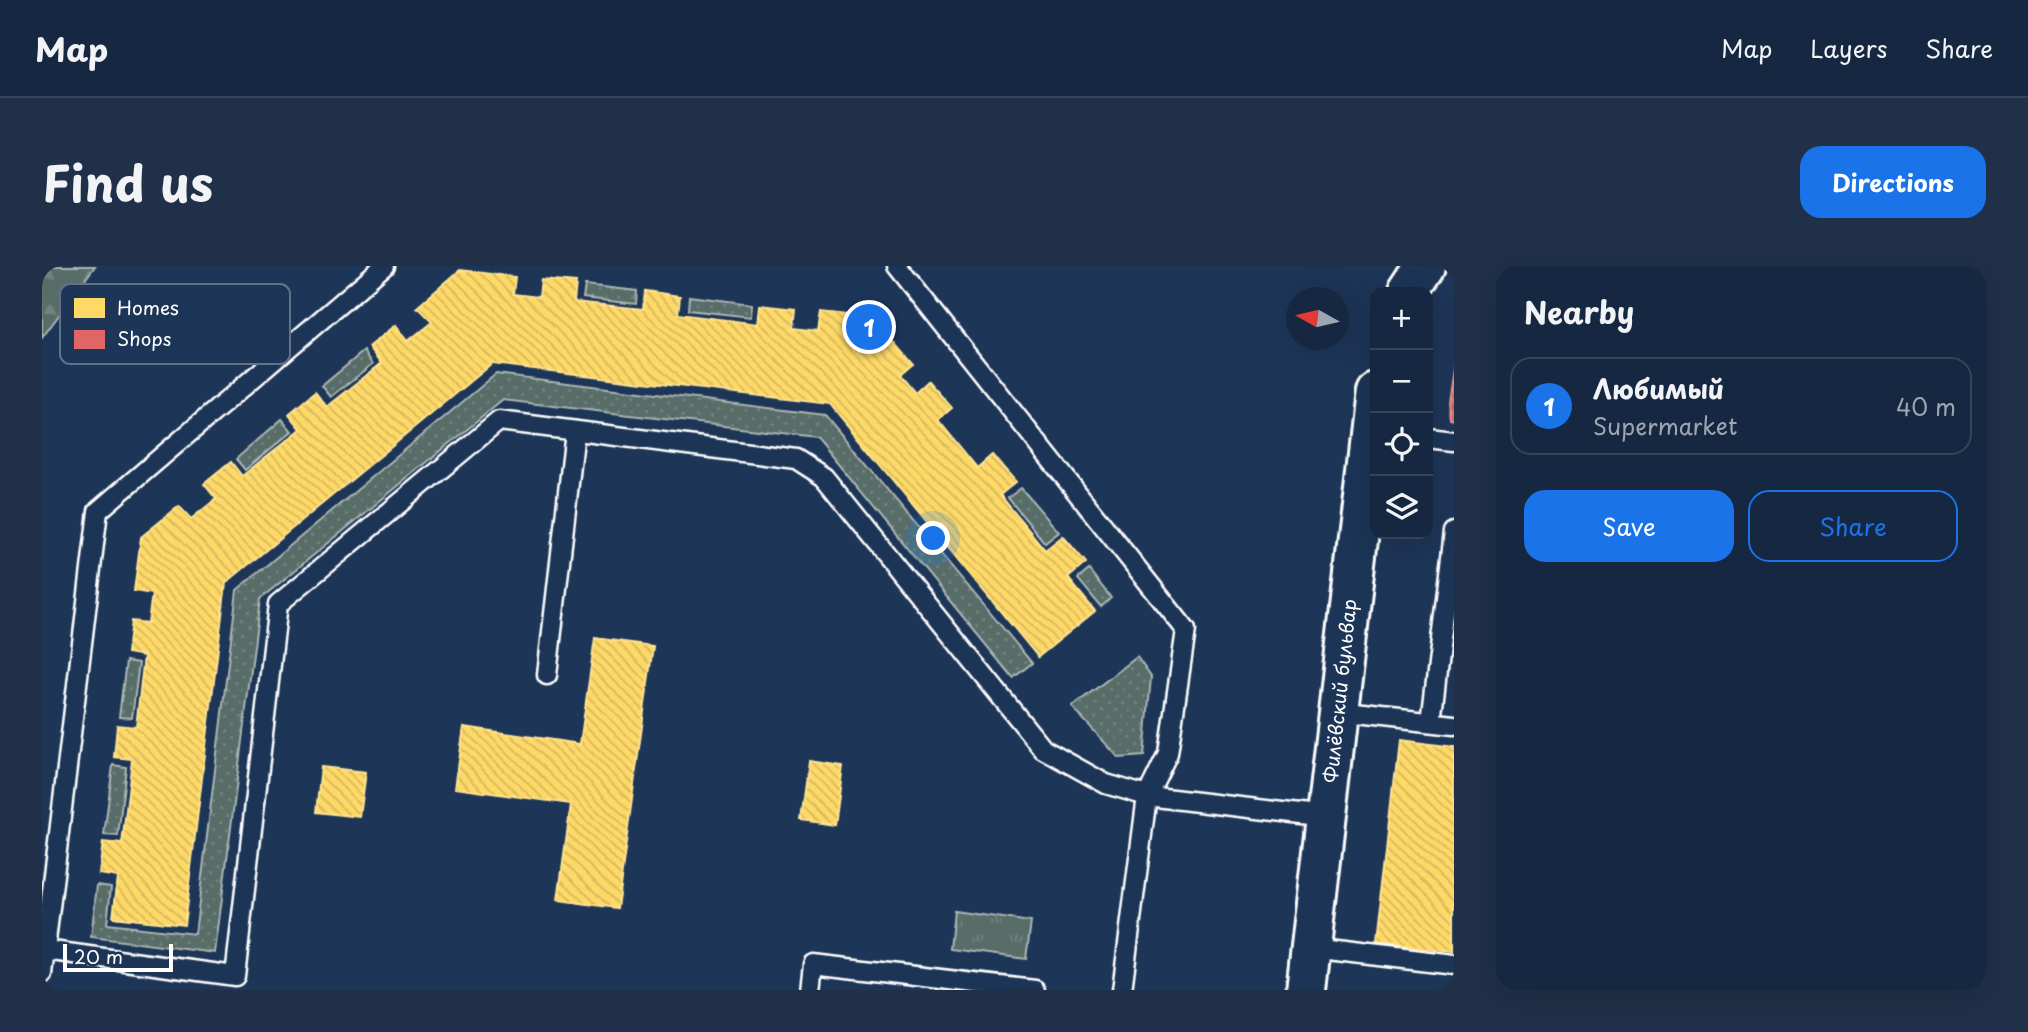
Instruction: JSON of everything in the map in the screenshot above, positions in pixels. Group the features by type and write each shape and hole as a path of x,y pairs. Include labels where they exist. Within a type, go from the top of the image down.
{"street":[{"path":"1412,287 1426,266"},
{"name":"Филёвский бульвар","path":"1306,990 1370,448"}],"lane":[{"path":"290,347 384,266"},
{"path":"897,266 1186,630 1168,753 1147,796 1122,990"},
{"path":"42,974 98,511 270,364"},
{"path":"45,950 234,983 278,604 499,421 796,459 824,477 1043,749 1106,784 1147,796 1326,817"},
{"path":"547,675 575,431"},
{"path":"1433,439 1454,441"},
{"path":"1431,722 1454,532"},
{"path":"1337,712 1454,725"},
{"path":"1311,948 1454,965"},
{"path":"810,990 813,964 1035,990"}],"green space":[{"path":"42,266 95,266 82,284 60,284 60,314 42,338"},
{"path":"585,285 637,291 636,304 583,298"},
{"path":"689,296 752,304 751,317 688,310"},
{"path":"364,351 373,364 331,397 322,386"},
{"path":"496,374 825,415 1032,663 1013,678 816,437 503,400 260,599 215,953 91,937 97,885 111,887 107,924 195,934 237,590"},
{"path":"282,419 292,431 245,470 236,459"},
{"path":"1021,488 1059,532 1045,543 1008,498"},
{"path":"1089,570 1111,598 1101,607 1078,579"},
{"path":"1137,657 1151,677 1144,756 1119,758 1072,707"},
{"path":"126,661 139,663 132,718 119,717"},
{"path":"113,765 126,767 118,836 104,835"},
{"path":"954,911 1031,922 1026,959 950,949"}],"building: Homes":[{"path":"460,270 515,277 513,294 539,297 541,280 576,283 574,302 643,309 645,291 680,296 678,314 758,324 760,305 796,309 794,328 818,331 821,312 874,318 913,364 900,375 915,393 928,381 952,408 938,420 977,468 992,455 1016,482 1000,495 1045,550 1063,536 1086,563 1068,578 1095,611 1038,657 830,404 492,364 226,583 184,925 113,917 118,877 99,874 103,842 122,844 132,759 114,757 117,725 136,727 144,656 127,653 131,621 148,623 152,594 134,591 141,537 179,506 191,519 216,499 204,484 231,462 242,476 301,429 289,414 315,392 327,407 382,363 369,347 396,325 408,341 432,322 417,307"},
{"path":"595,638 653,646 617,908 558,900 571,804 455,788 464,727 580,744"},
{"path":"1399,740 1454,747 1454,952 1376,944"},
{"path":"809,761 843,766 835,825 801,820"},
{"path":"321,767 366,772 360,817 316,812"}],"building: Shops":[{"path":"1454,363 1454,420 1450,419 1448,402"}],"place":[{"name":"Любимый","path":"869,327"}]}
